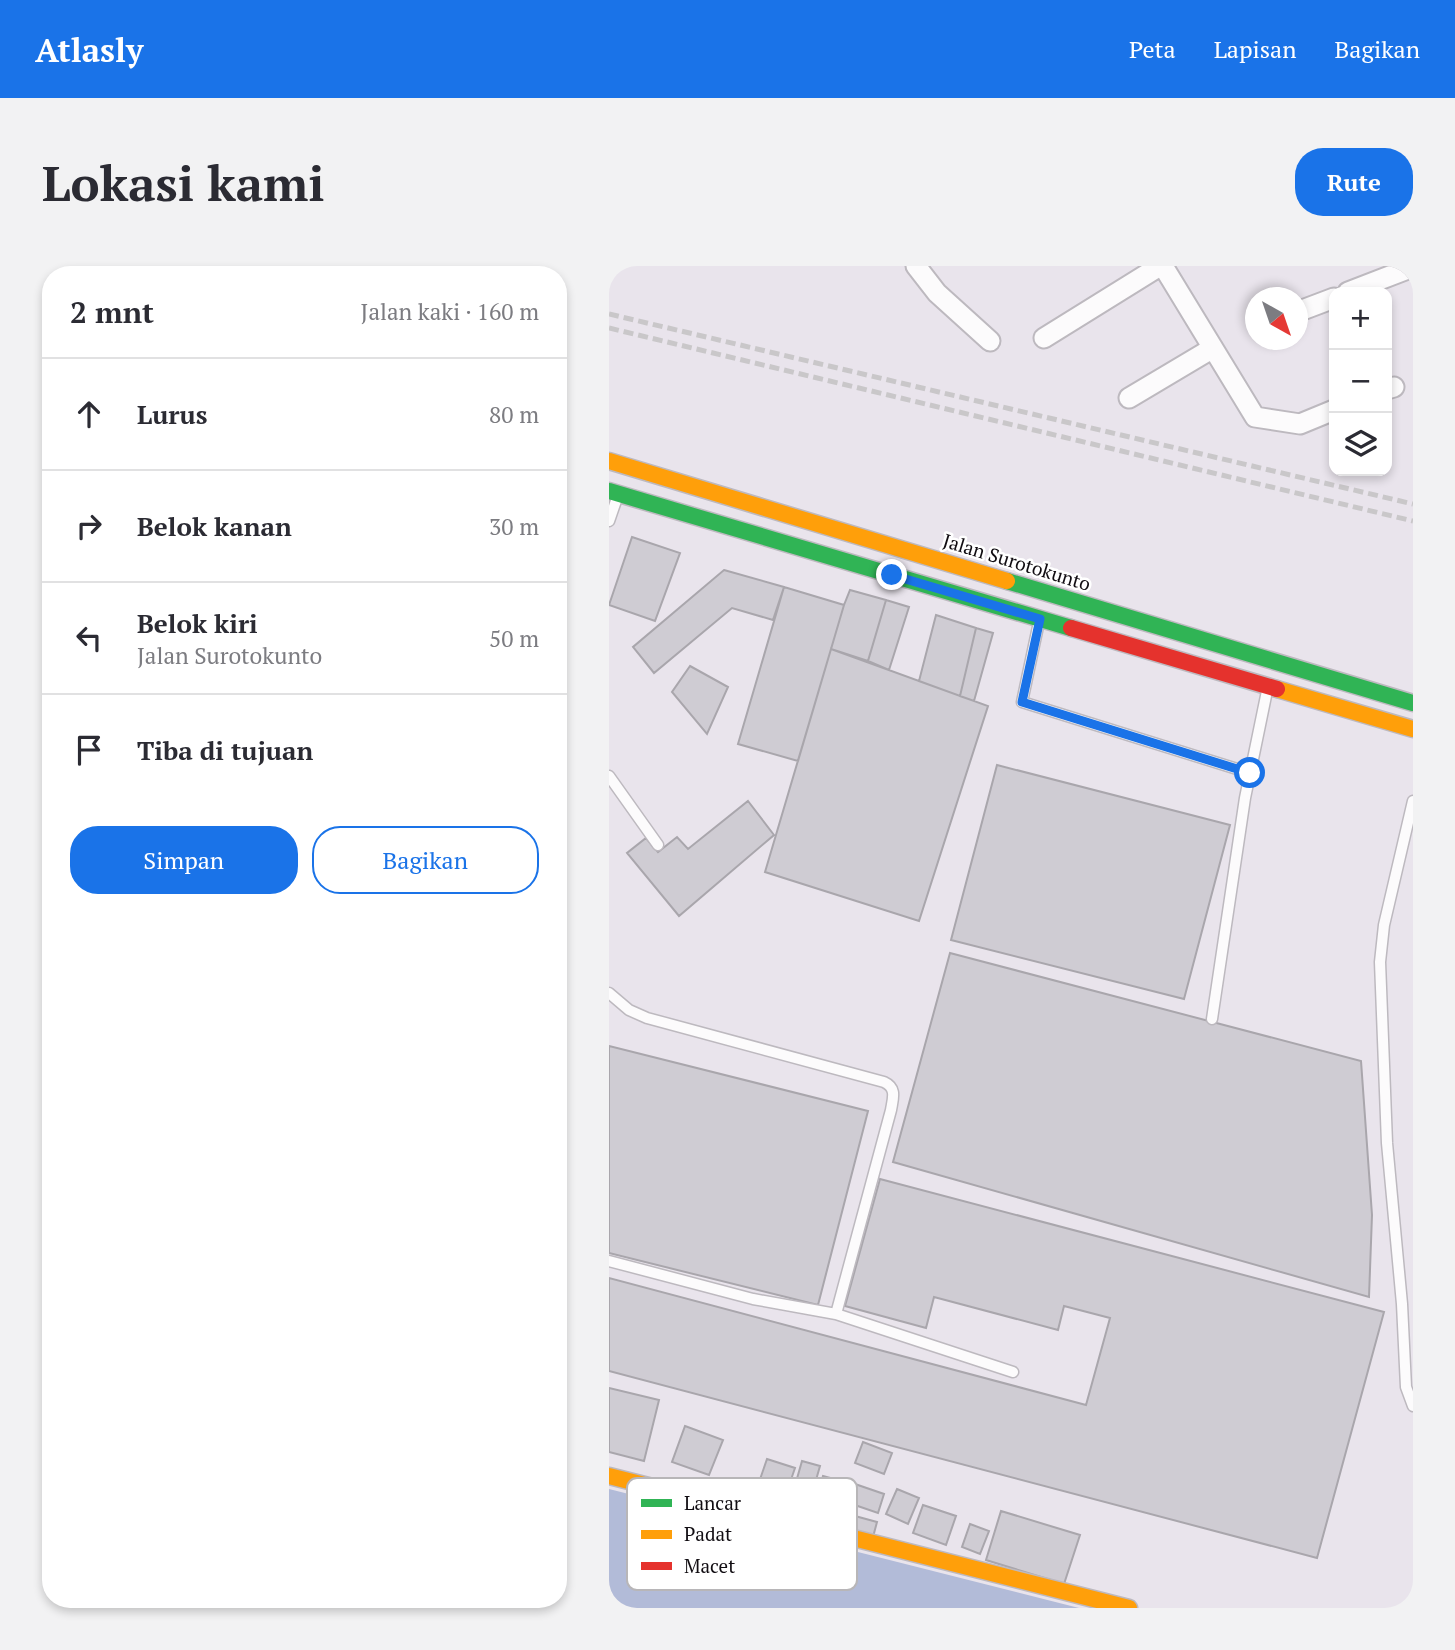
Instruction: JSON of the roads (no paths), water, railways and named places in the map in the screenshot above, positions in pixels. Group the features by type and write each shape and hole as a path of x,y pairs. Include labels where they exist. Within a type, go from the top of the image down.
{"main road":[{"name":"Jalan Surotokunto","path":"609,461 1413,703"},
{"path":"614,493 1413,729"},
{"path":"609,1476 627,1481"},
{"path":"857,1539 1129,1608"}],"street":[{"path":"916,266 937,293 990,341"},
{"path":"1044,338 1161,266 1255,417 1300,424 1329,412"},
{"path":"1362,287 1413,267"},
{"path":"1308,309 1329,300"},
{"path":"1129,398 1213,348"}],"lane":[{"path":"609,521 614,493"},
{"path":"1040,619 1022,702 1250,773"},
{"path":"1212,1019 1245,798 1274,661"},
{"path":"609,776 658,845"},
{"path":"1413,801 1384,925 1380,962 1387,1143 1402,1304 1406,1387 1413,1406"},
{"path":"609,993 629,1010 647,1018 884,1082 891,1087 894,1092 891,1110 836,1314"},
{"path":"609,1261 753,1299 836,1314 1013,1372"}],"water":[{"path":"609,1489 627,1494 627,1590 857,1590 857,1552 1079,1608 609,1608"}],"railway":[{"path":"609,314 1413,504"},
{"path":"609,328 1413,521"}]}
